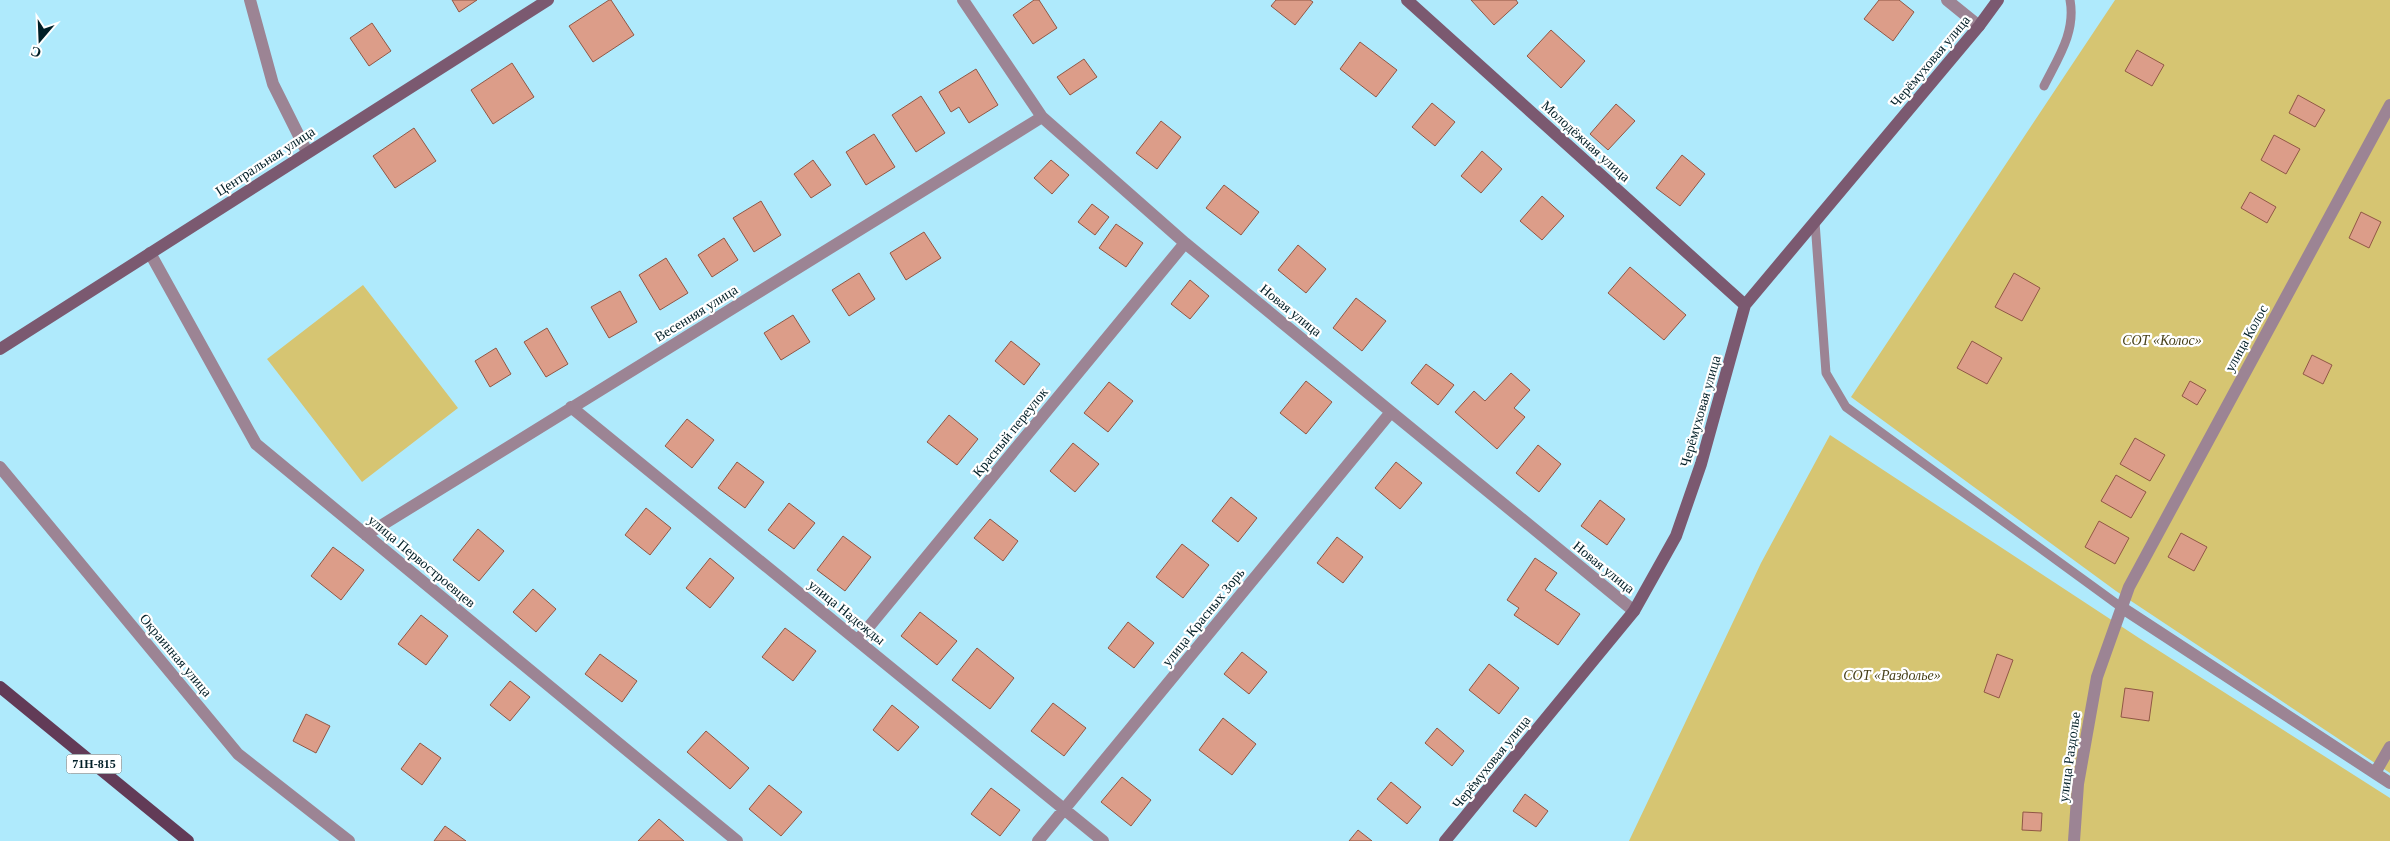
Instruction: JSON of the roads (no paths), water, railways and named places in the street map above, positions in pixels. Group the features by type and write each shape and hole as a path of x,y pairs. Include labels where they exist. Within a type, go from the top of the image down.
{"main road":[{"name":"71Н-815","path":"0,687 188,841"}],"street":[{"path":"250,0 273,84 307,152"},
{"name":"Центральная улица","path":"0,350 307,152 548,0"},
{"name":"Новая улица","path":"963,0 1042,117 1185,243 1634,611"},
{"name":"Молодёжная улица","path":"1407,0 1745,305"},
{"path":"1947,0 1979,26"},
{"name":"Черёмуховая улица","path":"1445,841 1634,611 1676,536 1701,464 1745,305 1979,26 1998,0"},
{"name":"улица Колос","path":"2121,607 2128,587 2390,105"},
{"name":"Весенняя улица","path":"366,535 1042,117"},
{"name":"Красный переулок","path":"858,640 1185,243"},
{"name":"улица Первостроевцев","path":"150,253 256,444 737,841"},
{"name":"улица Надежды","path":"571,408 1103,841"},
{"name":"улица Красных Зорь","path":"1038,841 1391,412"},
{"name":"Окраинная улица","path":"0,467 238,754 350,841"},
{"path":"2121,607 2390,783"},
{"name":"улица Раздолье","path":"2074,841 2078,784 2097,677 2121,607"},
{"path":"2375,773 2390,747"}],"lane":[{"path":"2044,86 2069,36 2071,21 2070,0"},
{"path":"1814,222 1826,373 1846,407 2121,607"}],"park label":[{"name":"СОТ «Колос»","path":"2162,340"},
{"name":"СОТ «Раздолье»","path":"1892,675"}]}
